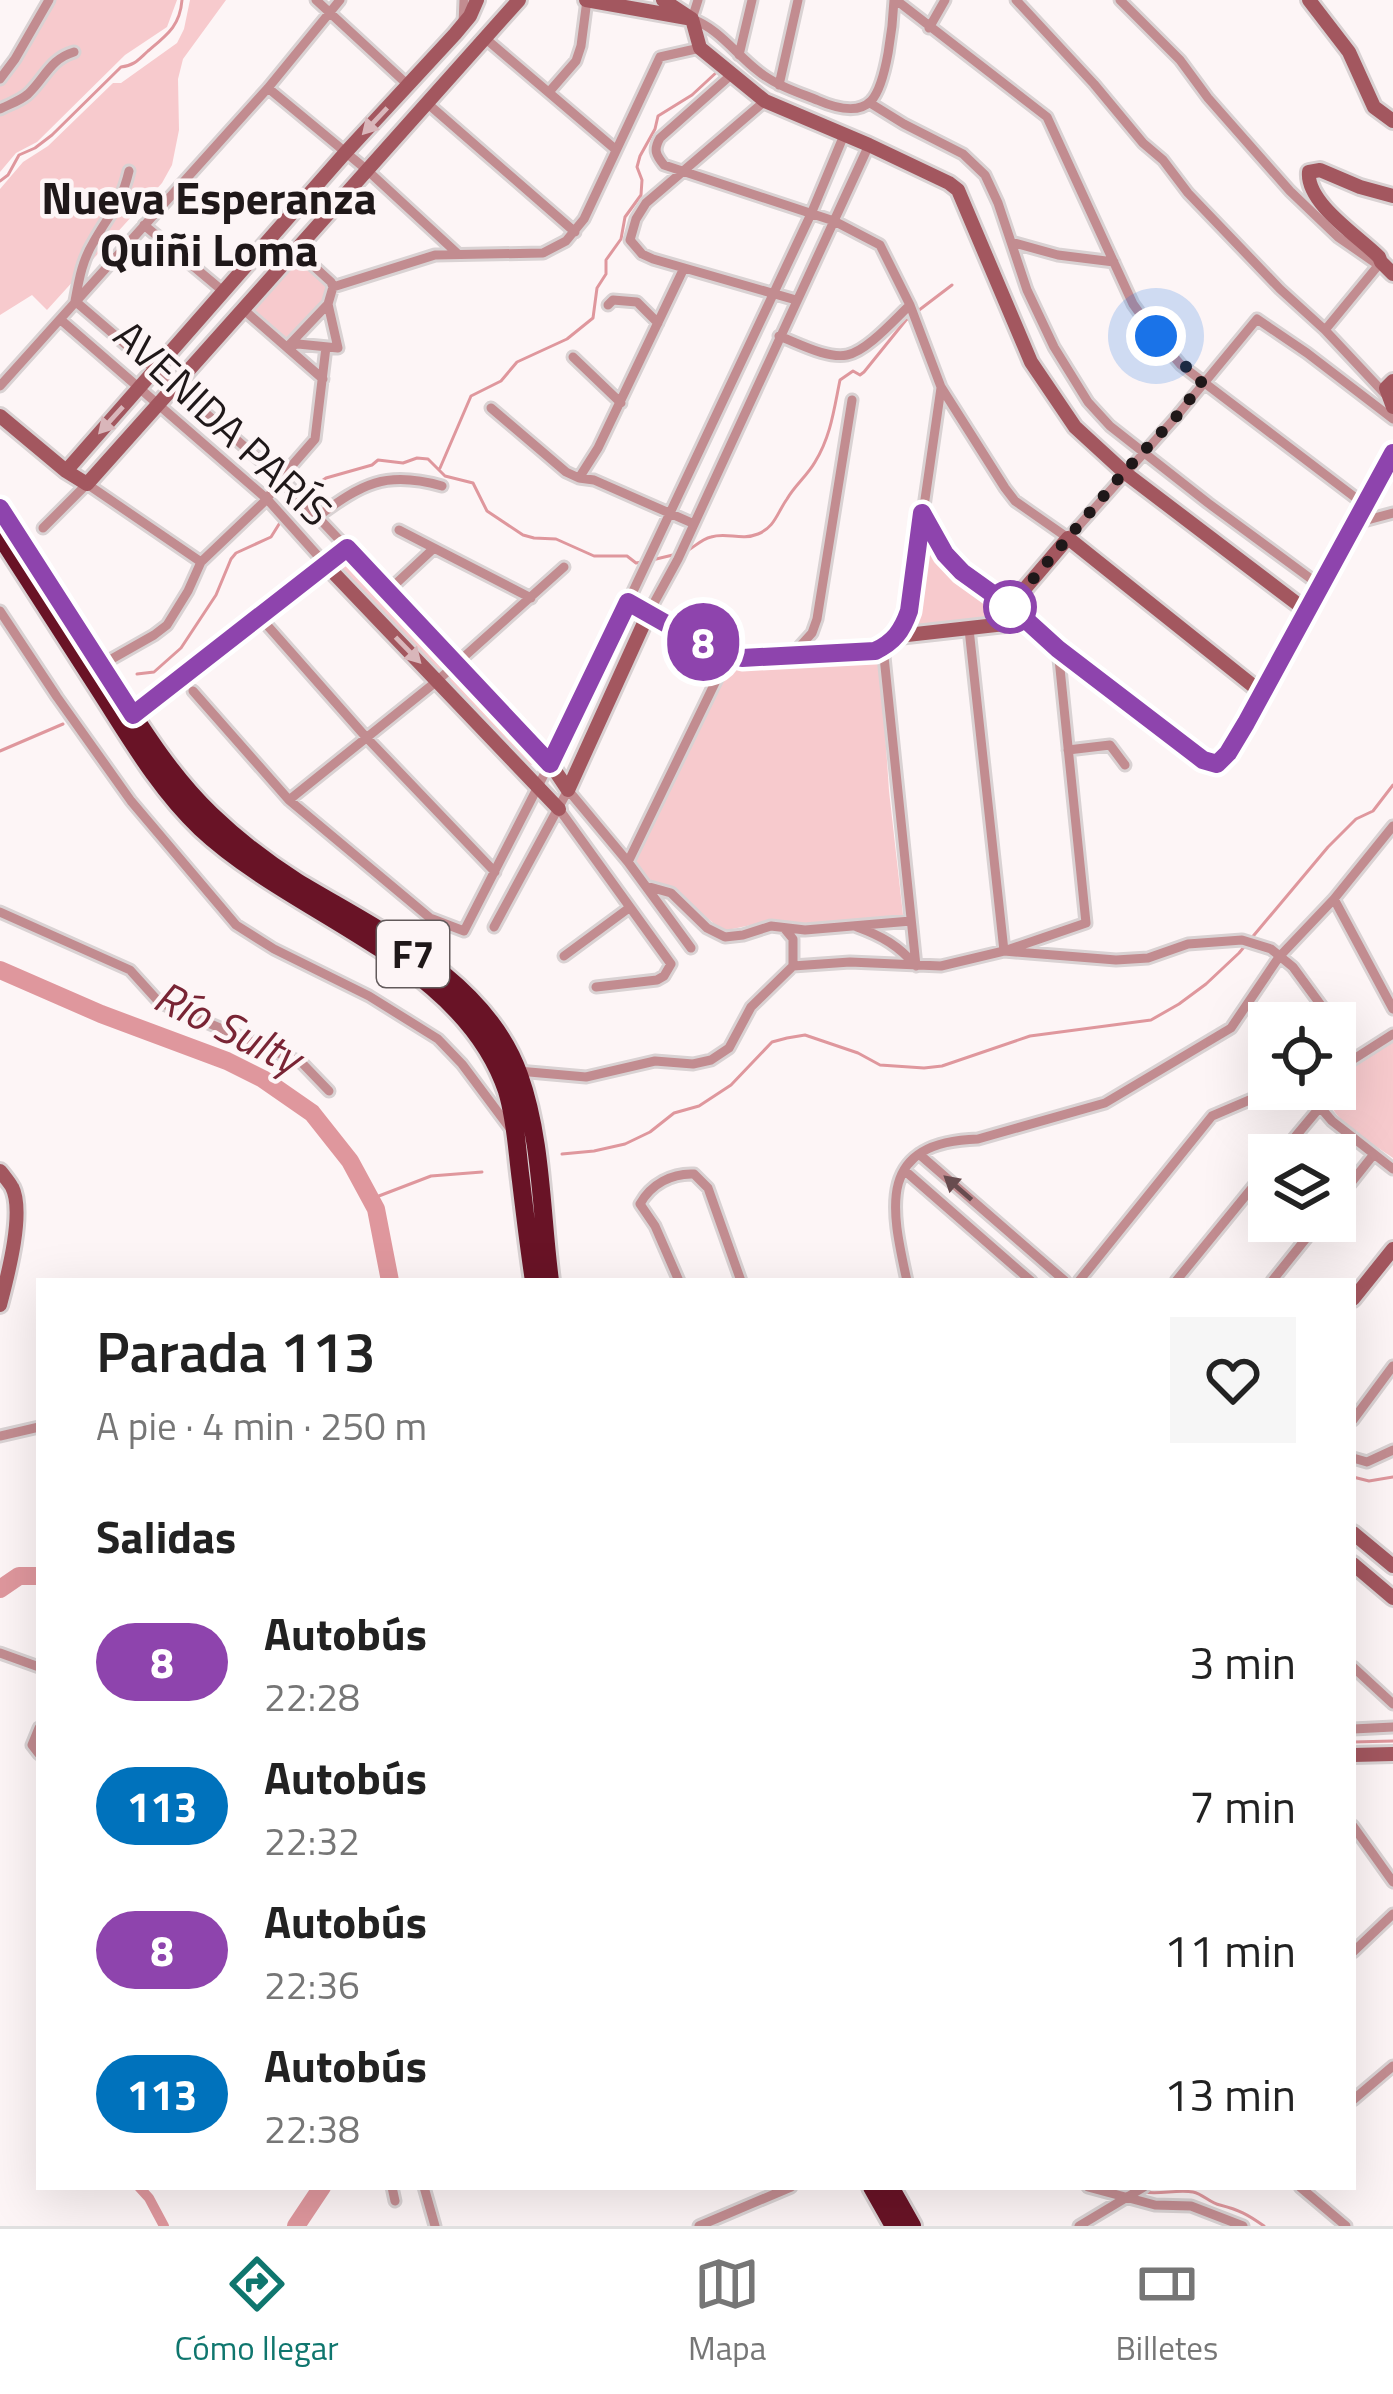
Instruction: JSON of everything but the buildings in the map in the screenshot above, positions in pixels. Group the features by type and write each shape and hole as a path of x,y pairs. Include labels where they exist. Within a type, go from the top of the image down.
{"highway":[{"name":"F7","path":"0,508 133,715 210,814 293,880 427,962 476,1005 498,1034 518,1071 532,1122 550,1278"},
{"name":"F7","path":"0,535 166,790 221,845 404,965 462,1014 498,1068 508,1096 534,1278"},
{"path":"874,2190 894,2226"},
{"path":"892,2190 912,2226"}],"street":[{"path":"0,79 49,0"},
{"path":"316,0 408,85"},
{"path":"0,386 268,88 340,0"},
{"path":"464,0 464,24"},
{"path":"66,471 464,24 477,0"},
{"path":"43,529 519,0"},
{"path":"549,92 576,61 586,0 706,24 779,85 855,109 870,103 878,87 892,36 895,0"},
{"path":"663,0 692,19"},
{"path":"698,0 692,19 700,48 765,101 958,190 1031,362 1075,427 1124,472 1308,612"},
{"path":"739,55 752,0"},
{"path":"779,85 798,0"},
{"path":"895,0 1047,117 1143,320 1181,364 1365,505"},
{"path":"929,28 945,0"},
{"path":"1016,0 1188,193 1391,394"},
{"path":"1120,0 1180,60 1290,191 1338,237 1381,262"},
{"path":"1310,0 1349,52 1374,107 1393,121"},
{"path":"485,38 615,149"},
{"path":"333,287 423,257 556,249 584,219 660,57 700,48"},
{"path":"0,109 19,101 61,56 74,52"},
{"path":"731,75 660,138 656,145 664,165 834,221 880,245 910,305 941,387 1010,495 1262,693"},
{"path":"268,88 458,254"},
{"path":"765,101 646,203 630,240 642,254 796,300"},
{"path":"427,103 575,232"},
{"path":"870,103 976,164 993,190 1028,290 1071,376 1110,426 1322,586"},
{"path":"193,691 289,800 430,918 464,931 646,567 812,214 844,135"},
{"path":"494,927 559,809 869,145"},
{"path":"1393,196 1320,170 1309,172 1307,179 1319,200 1393,274"},
{"path":"75,301 82,266 122,198 129,171"},
{"path":"144,225 224,292"},
{"path":"1011,242 1058,255 1114,262"},
{"path":"287,347 328,304 333,287 295,249"},
{"path":"1325,330 1381,262"},
{"path":"579,478 621,403 684,268"},
{"path":"608,305 613,300 637,302 658,323"},
{"name":"AVENIDA PARÍS","path":"75,301 296,492 347,548"},
{"path":"287,347 338,348 328,304"},
{"path":"779,336 819,351 851,354 910,305"},
{"path":"244,310 323,379"},
{"path":"898,636 1012,620 1022,592 1257,319 1393,419"},
{"name":"AVENIDA PARÍS","path":"61,320 280,512 559,809"},
{"path":"100,665 166,626 201,562 267,500 315,439 326,347"},
{"path":"574,357 621,403"},
{"path":"628,602 729,654 754,659 884,647 898,636 909,611 941,387"},
{"path":"793,654 818,619 851,400"},
{"path":"491,408 566,472 692,523"},
{"path":"0,416 66,471 201,562"},
{"path":"922,513 951,562 1058,649 1209,763 1217,764 1308,612 1393,453"},
{"path":"317,517 371,482 442,486"},
{"path":"1356,523 1393,512"},
{"path":"398,530 531,598"},
{"path":"133,715 347,548 550,764 691,948"},
{"path":"388,591 433,549"},
{"path":"289,800 437,681 564,567"},
{"path":"0,610 131,801 236,925 274,950 369,996 437,1039 516,1136"},
{"path":"259,616 495,872"},
{"path":"969,629 1004,951"},
{"path":"884,647 916,966"},
{"path":"518,1071 586,1077 655,1061 693,1064 711,1060 729,1048 751,1006 793,966 850,962 940,965 1004,951 1085,923 1058,649"},
{"path":"628,862 729,654"},
{"path":"1068,750 1111,745 1125,764"},
{"path":"559,809 671,964 657,980 596,987"},
{"path":"906,1278 893,1198 904,1170 919,1154 1105,1103 1231,1028 1279,957 1391,836"},
{"path":"646,886 671,893 707,928 725,937 771,926 805,930 911,921"},
{"path":"1334,898 1393,1009"},
{"path":"564,956 629,908"},
{"path":"0,912 130,970 159,1002 302,1064 329,1091"},
{"path":"851,925 883,937 916,966"},
{"path":"784,928 793,939 793,966"},
{"path":"1004,951 1116,960 1148,958 1178,945 1243,940 1271,949 1293,967 1319,1002"},
{"path":"1356,1057 1393,1034"},
{"path":"1080,1278 1212,1115 1248,1100"},
{"path":"1298,1134 1318,1110"},
{"path":"1323,1110 1393,1168"},
{"path":"919,1154 1062,1278"},
{"path":"1356,1177 1374,1154"},
{"path":"904,1170 1028,1278"},
{"path":"0,1171 15,1225 0,1306"},
{"path":"678,1278 640,1204 647,1192 679,1174 694,1174 708,1188 740,1278"},
{"path":"1178,1278 1248,1194"},
{"path":"1274,1278 1303,1242"},
{"path":"1356,1295 1393,1249"},
{"path":"1356,1416 1393,1366"},
{"path":"0,1436 36,1428"},
{"path":"1356,1458 1367,1462 1393,1450"},
{"path":"1356,1535 1393,1566"},
{"path":"1356,1567 1393,1598"},
{"path":"0,1653 36,1666"},
{"path":"1356,1670 1393,1704"},
{"path":"1356,1729 1393,1727"},
{"path":"1356,1756 1393,1754"},
{"path":"1356,1834 1393,1882"},
{"path":"1356,1949 1393,1914"},
{"path":"1356,2097 1393,2066"},
{"path":"392,2190 394,2201"},
{"path":"425,2190 435,2226"},
{"path":"699,2226 784,2190"},
{"path":"1098,2190 1156,2205 1191,2206 1204,2220 1243,2226"},
{"path":"1079,2226 1139,2190"},
{"path":"1304,2190 1346,2226"}],"shaded area":[{"path":"54,0 177,0 167,27 125,55 0,172 0,85"},
{"path":"190,0 226,0 183,59 178,79 179,130 172,165 162,183 47,310 32,295 0,315 0,189 23,162 48,146 113,83 121,83 177,43"},
{"path":"298,257 328,285 329,294 288,339 252,308"},
{"path":"925,524 947,565 1005,610 1004,615 907,630 914,612"},
{"path":"349,558 446,662 440,671 433,669 341,569 341,562"},
{"path":"880,655 903,915 806,925 775,920 723,931 672,889 646,878 635,863 731,659"},
{"path":"451,673 459,675 540,764 527,765 448,684"},
{"path":"1393,1040 1393,1158 1334,1110 1356,1110 1356,1062"}],"waterway":[{"path":"0,181 19,155 52,135 121,67 136,62 167,35 179,17 182,0"},
{"path":"440,468 471,396 501,381 517,362 567,339 593,318 606,260 621,239 625,217 641,195 637,167 658,116 692,95 719,70"},
{"path":"687,551 711,537 752,536 768,528 820,452 840,380 853,371 864,372 906,320 952,285"},
{"path":"302,495 326,478 378,460 428,459 445,476 473,483 487,511 523,535 556,539 594,556 627,556 642,562"},
{"path":"137,674 154,672 181,648 216,595 231,559 271,537 281,521"},
{"path":"652,560 677,554"},
{"path":"0,751 63,724"},
{"path":"562,1154 625,1144 650,1132 674,1113 699,1106 731,1085 772,1042 787,1038 805,1035 880,1065 924,1068 1030,1036 1151,1020 1206,984 1239,953 1328,847 1356,819 1373,811 1393,785"},
{"name":"Río Sulty","path":"0,970 227,1061 312,1113 350,1161 376,1209 389,1278"},
{"path":"371,1199 431,1176 482,1172"},
{"path":"1356,1478 1393,1477"},
{"path":"0,1589 19,1576 36,1576"},
{"path":"1356,1742 1393,1741"},
{"path":"142,2190 164,2226"},
{"name":"Río Sulty","path":"296,2226 320,2190"},
{"path":"1144,2192 1193,2192 1264,2226"}],"bus line":[{"name":"8","path":"0,508 133,715 347,548 550,764 628,602 742,658 875,651 898,636 904,626 922,513 945,554 962,572 1203,760 1217,764 1246,723 1393,453"}],"district":[{"name":"Nueva Esperanza Quiñi Loma","path":"209,224"}],"route":[{"path":"1010,607 1015,610 1022,592 1202,383 1156,336"}]}
